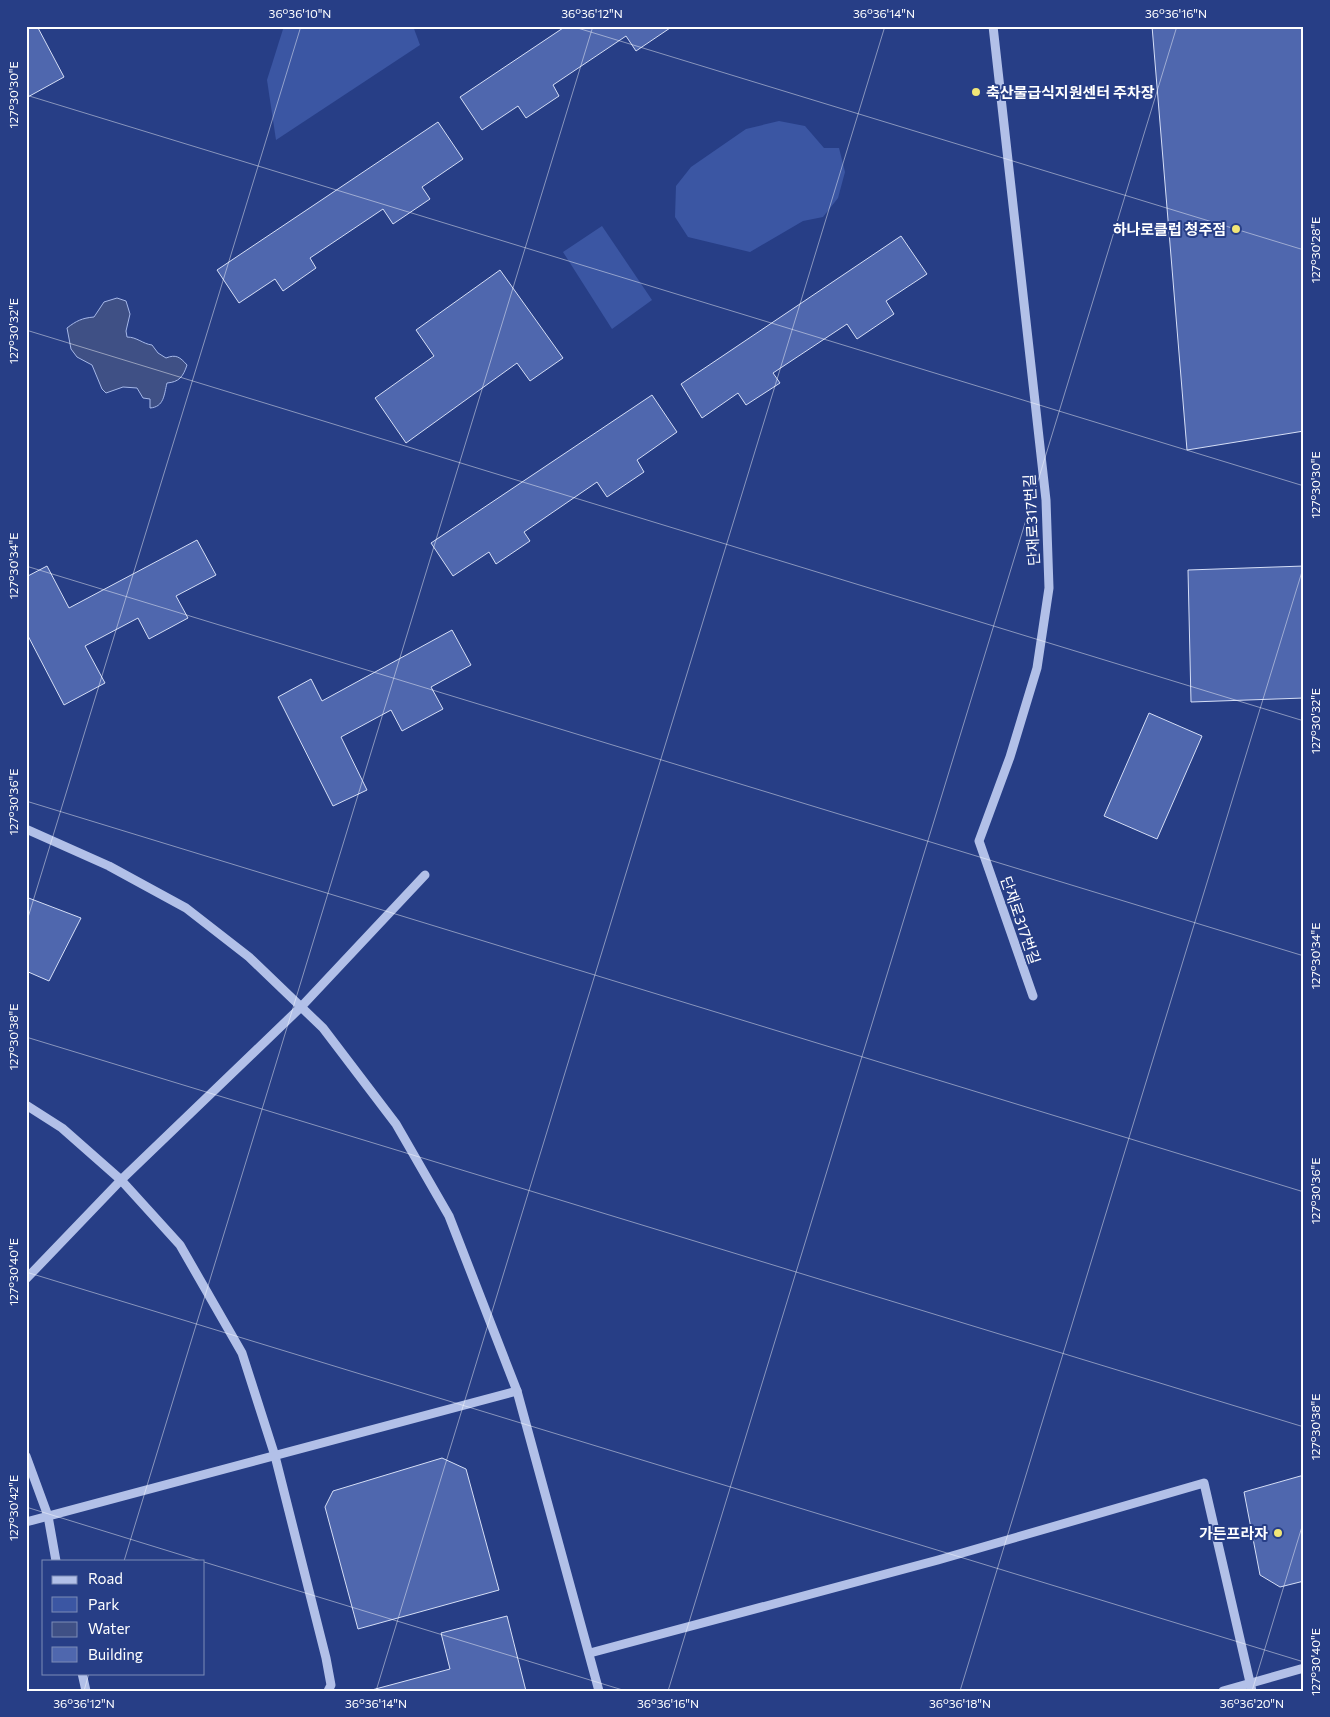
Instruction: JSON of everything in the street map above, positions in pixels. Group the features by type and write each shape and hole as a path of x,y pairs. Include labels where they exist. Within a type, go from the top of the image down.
{"street":[{"name":"단재로317번길","path":"994,26 1046,500 1049,588 1037,668 1010,757 979,841 1033,996"},
{"path":"26,829 109,866 186,908 250,958 322,1028 396,1124 449,1216 517,1391 599,1691"},
{"path":"26,1279 121,1180 301,1007 425,875"},
{"path":"26,1105 62,1128 121,1180 180,1245 242,1353 275,1456 326,1658 331,1685 328,1691"},
{"path":"26,1522 517,1391"},
{"path":"26,1456 48,1516 56,1560"},
{"path":"590,1653 938,1560 1204,1483 1251,1687"},
{"path":"1223,1691 1251,1687 1304,1668"},
{"path":"82,1674 86,1691"}],"green space":[{"path":"284,26 413,26 420,45 276,140 267,80"},
{"path":"779,121 805,126 824,148 839,148 845,172 838,198 823,217 803,221 750,252 688,237 675,217 676,186 691,167 746,129"},
{"path":"602,226 652,300 612,329 563,252"}],"water":[{"path":"117,298 126,301 130,314 126,331 127,337 152,345 158,353 166,358 178,357 187,365 180,378 167,383 163,400 155,407 150,408 150,399 143,398 137,388 123,387 106,393 102,389 92,365 77,357 71,349 67,328 79,320 94,317 104,302"}],"building":[{"path":"26,26 37,26 64,77 26,98"},
{"path":"566,26 673,26 636,51 626,36 553,85 559,96 526,118 518,106 482,130 460,97"},
{"name":"하나로클럽 청주점","path":"1152,26 1304,26 1304,431 1187,450"},
{"path":"438,122 463,159 422,187 430,199 393,224 383,209 310,258 316,268 283,291 275,279 239,303 217,270"},
{"path":"901,236 927,274 886,301 894,314 857,339 847,324 773,373 780,383 746,405 738,393 702,418 681,384"},
{"path":"500,270 563,358 530,381 517,363 406,443 375,398 434,356 416,330"},
{"path":"652,395 677,432 637,460 644,472 607,497 597,482 524,532 530,541 496,564 489,552 453,576 431,543"},
{"path":"197,540 216,575 176,596 188,618 149,639 138,618 85,646 105,683 64,705 26,632 26,577 47,566 69,608"},
{"path":"1304,566 1304,698 1191,702 1188,570"},
{"path":"452,630 471,665 431,687 443,709 402,731 391,710 341,737 367,790 333,806 278,697 311,679 322,701"},
{"path":"1149,713 1202,736 1157,839 1104,816"},
{"path":"26,897 81,918 49,981 26,971"},
{"path":"442,1458 466,1469 499,1590 358,1629 325,1507 333,1491"},
{"name":"가든프라자","path":"1304,1475 1304,1581 1280,1587 1260,1575 1244,1492"},
{"path":"507,1616 526,1691 368,1691 450,1669 441,1633"}],"place":[{"name":"축산물급식지원센터 주차장","path":"976,92"},
{"name":"하나로클럽 청주점","path":"1236,229"},
{"name":"가든프라자","path":"1278,1533"}]}
